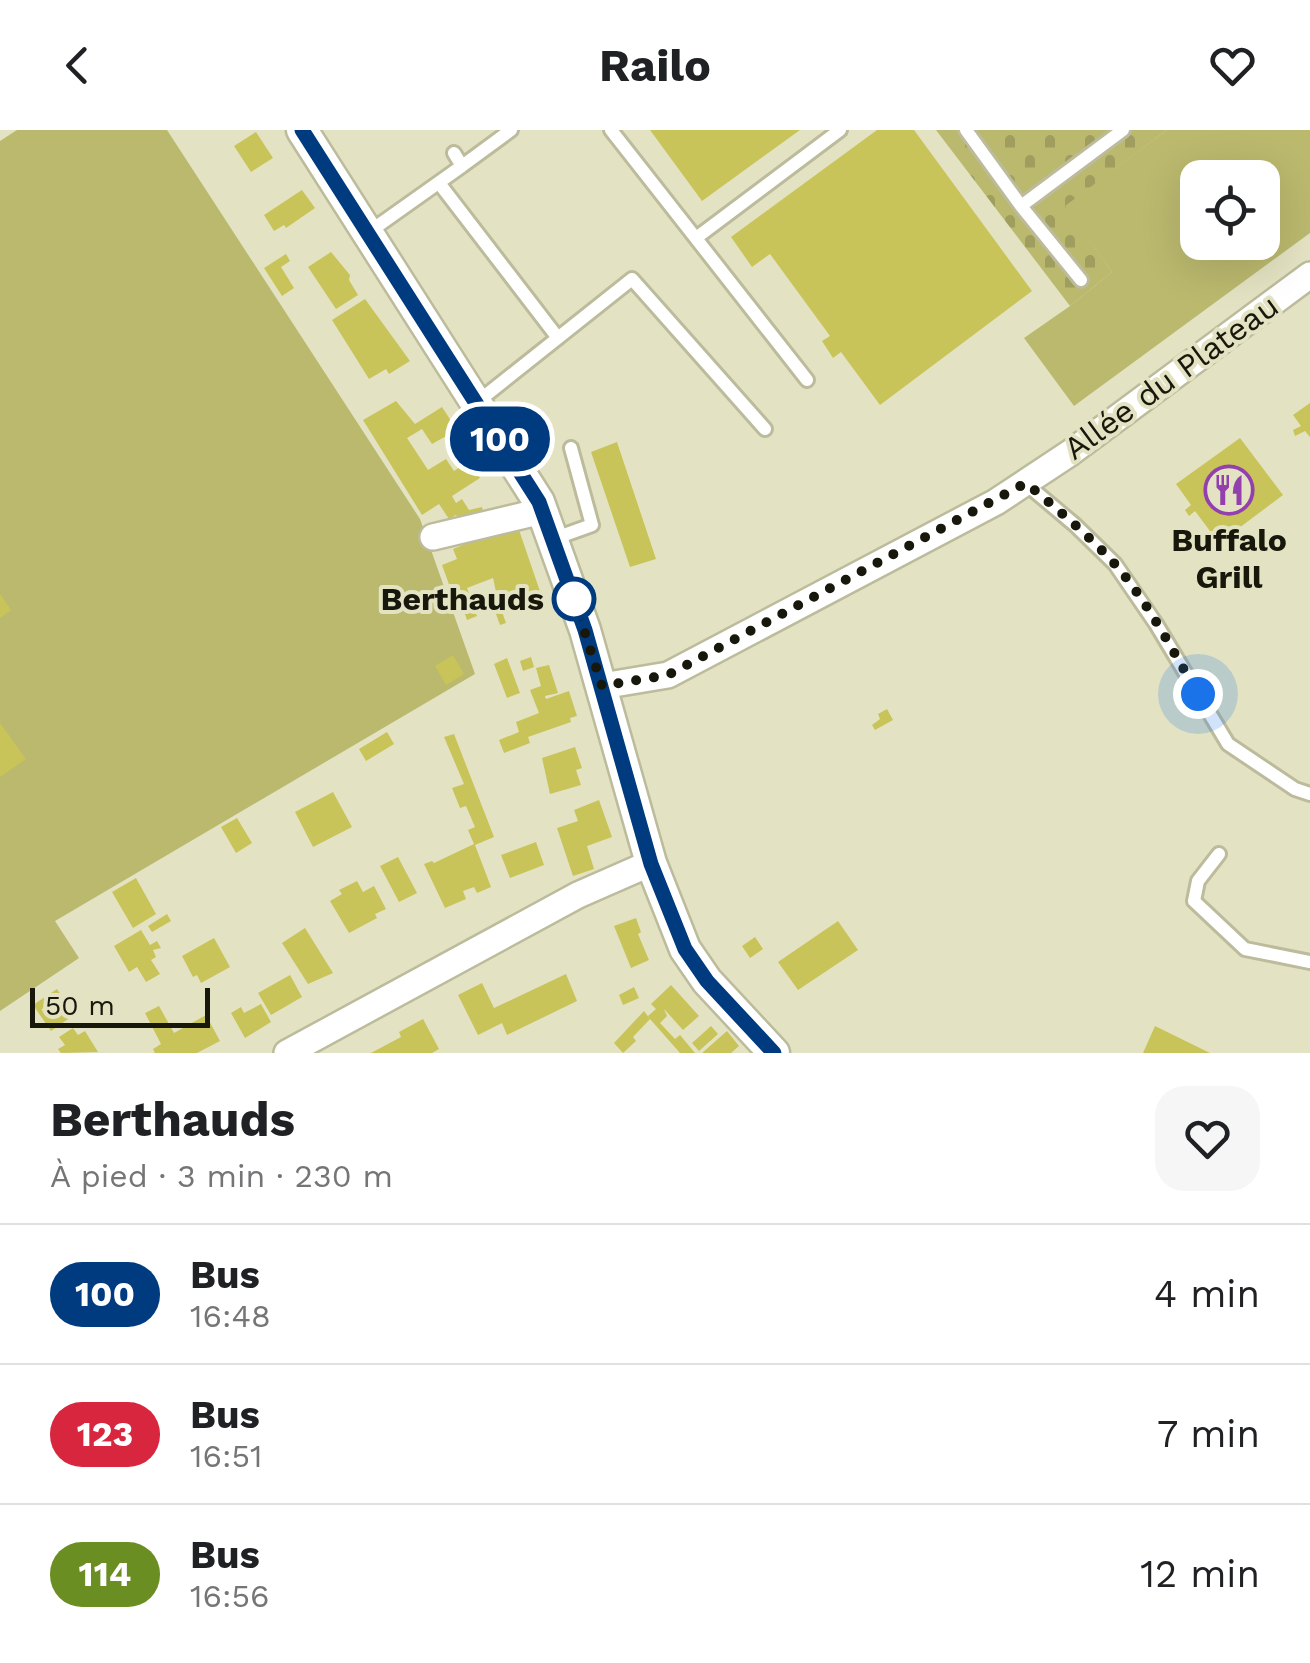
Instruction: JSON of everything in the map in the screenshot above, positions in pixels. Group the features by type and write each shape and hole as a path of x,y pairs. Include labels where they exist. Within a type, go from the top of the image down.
{"street":[{"path":"302,130 476,402 548,525 602,686 651,864 685,949 707,981 774,1053"},
{"name":"Allée du Plateau","path":"602,686 668,675 1026,483 1310,275"},
{"path":"434,537 548,525"},
{"path":"287,1053 578,895 651,864"}],"lane":[{"path":"367,233 511,130"},
{"path":"611,130 807,380"},
{"path":"696,238 840,130"},
{"path":"966,130 1081,280"},
{"path":"1021,206 1123,130"},
{"path":"454,153 462,166"},
{"path":"439,183 558,338"},
{"path":"476,402 632,278 765,429"},
{"path":"548,525 592,526 571,448"},
{"path":"1026,483 1115,564 1228,744 1296,789 1310,794"},
{"path":"1219,854 1198,881 1194,901 1246,949 1310,962"}],"green space":[{"path":"17,130 167,130 420,519 475,674 55,921 79,958 0,1011 0,141"},
{"path":"936,130 1167,130 1065,206 1112,272 1070,306"},
{"path":"1167,130 1310,130 1310,233 1280,255 1280,160 1180,160 1180,260 1273,260 1074,406 1024,338 1112,272 1064,206"}],"building":[{"path":"650,130 800,130 702,201"},
{"path":"877,130 914,130 1032,291 880,405 841,352 833,358 822,341 830,336 770,254 752,267 731,237"},
{"path":"256,132 273,158 251,172 234,146"},
{"path":"302,190 315,208 286,228 284,225 274,231 264,215"},
{"path":"331,252 350,275 358,295 336,309 308,267"},
{"path":"286,254 290,261 281,267 294,288 282,296 264,268"},
{"path":"365,299 410,361 389,374 386,369 369,379 332,320"},
{"path":"396,401 415,424 442,407 457,430 432,444 422,429 407,438 428,470 446,459 454,471 469,461 480,478 452,496 456,503 462,499 469,510 482,507 485,519 462,524 456,515 449,519 439,504 422,515 363,420"},
{"path":"1310,403 1310,437 1305,431 1295,436 1293,430 1301,426 1293,415"},
{"name":"Buffalo Grill","path":"1240,438 1283,495 1219,543 1195,511 1189,516 1185,510 1191,505 1176,484"},
{"path":"617,442 656,559 630,567 591,452"},
{"path":"518,527 545,606 530,611 525,597 500,606 506,623 500,625 492,603 498,601 493,578 467,588 477,616 467,620 460,600 455,601 442,565 457,559 453,549 478,539 477,535"},
{"path":"0,594 11,610 0,618"},
{"path":"453,655 464,674 446,685 435,666"},
{"path":"531,657 534,667 523,671 520,661"},
{"path":"507,658 520,693 507,698 494,664"},
{"path":"549,665 558,693 545,696 546,699 569,691 577,716 570,718 571,722 528,737 530,743 504,753 499,740 519,732 516,722 539,713 530,690 541,686 536,668"},
{"path":"887,709 893,720 875,730 872,725 880,719 878,714"},
{"path":"0,723 26,759 0,777"},
{"path":"387,732 394,744 366,761 359,749"},
{"path":"454,734 494,837 475,845 491,887 477,893 474,887 463,891 466,899 445,908 424,864 474,844 468,830 475,827 466,806 460,808 452,788 464,784 444,737"},
{"path":"575,747 582,768 576,770 581,785 550,794 542,758"},
{"path":"333,792 352,827 313,847 295,812"},
{"path":"599,800 612,837 587,846 594,869 573,876 557,828 578,821 574,810"},
{"path":"237,818 252,843 236,853 221,827"},
{"path":"536,842 544,865 510,878 501,855"},
{"path":"398,857 417,893 399,902 380,866"},
{"path":"136,878 156,914 133,928 112,892"},
{"path":"357,881 363,892 374,886 386,909 349,933 330,901 342,894 339,890"},
{"path":"167,914 171,921 152,932 148,926"},
{"path":"636,918 649,960 631,968 614,926"},
{"path":"838,921 858,950 798,990 778,962"},
{"path":"305,928 333,973 308,984 282,943"},
{"path":"141,930 150,945 157,941 161,948 153,950 156,957 151,960 160,974 146,982 137,967 129,972 114,946"},
{"path":"755,937 763,949 750,958 742,946"},
{"path":"214,938 230,967 201,983 197,975 193,977 182,956"},
{"path":"566,974 577,1001 507,1035 502,1023 478,1035 458,995 482,983 494,1008"},
{"path":"290,975 302,997 271,1015 258,993"},
{"path":"671,985 699,1016 683,1030 664,1009 667,1016 660,1023 675,1039 680,1035 695,1053 680,1053 648,1016 656,1009 651,1004"},
{"path":"634,987 639,998 623,1005 619,995"},
{"path":"57,989 74,1015 51,1031 33,1005"},
{"path":"261,1004 271,1022 245,1038 231,1013 241,1007 244,1013"},
{"path":"159,1006 174,1033 206,1015 220,1041 197,1053 155,1053 153,1049 161,1044 145,1013"},
{"path":"644,1011 650,1019 623,1053 614,1043"},
{"path":"423,1019 439,1049 432,1053 371,1053 401,1037 399,1032"},
{"path":"711,1026 718,1034 699,1051 692,1043"},
{"path":"1155,1026 1210,1053 1143,1053"},
{"path":"73,1028 78,1035 85,1031 98,1052 61,1053 58,1049 65,1045 59,1037"},
{"path":"727,1031 739,1046 731,1053 702,1053"}],"bus line":[{"name":"100","path":"302,130 539,502 585,630 651,864 685,949 707,981 774,1053"}],"place":[{"name":"Buffalo Grill","path":"1229,490"},
{"name":"Berthauds","path":"574,599"}],"route":[{"path":"574,599 602,686 668,675 1026,483 1115,564 1198,694"}]}
